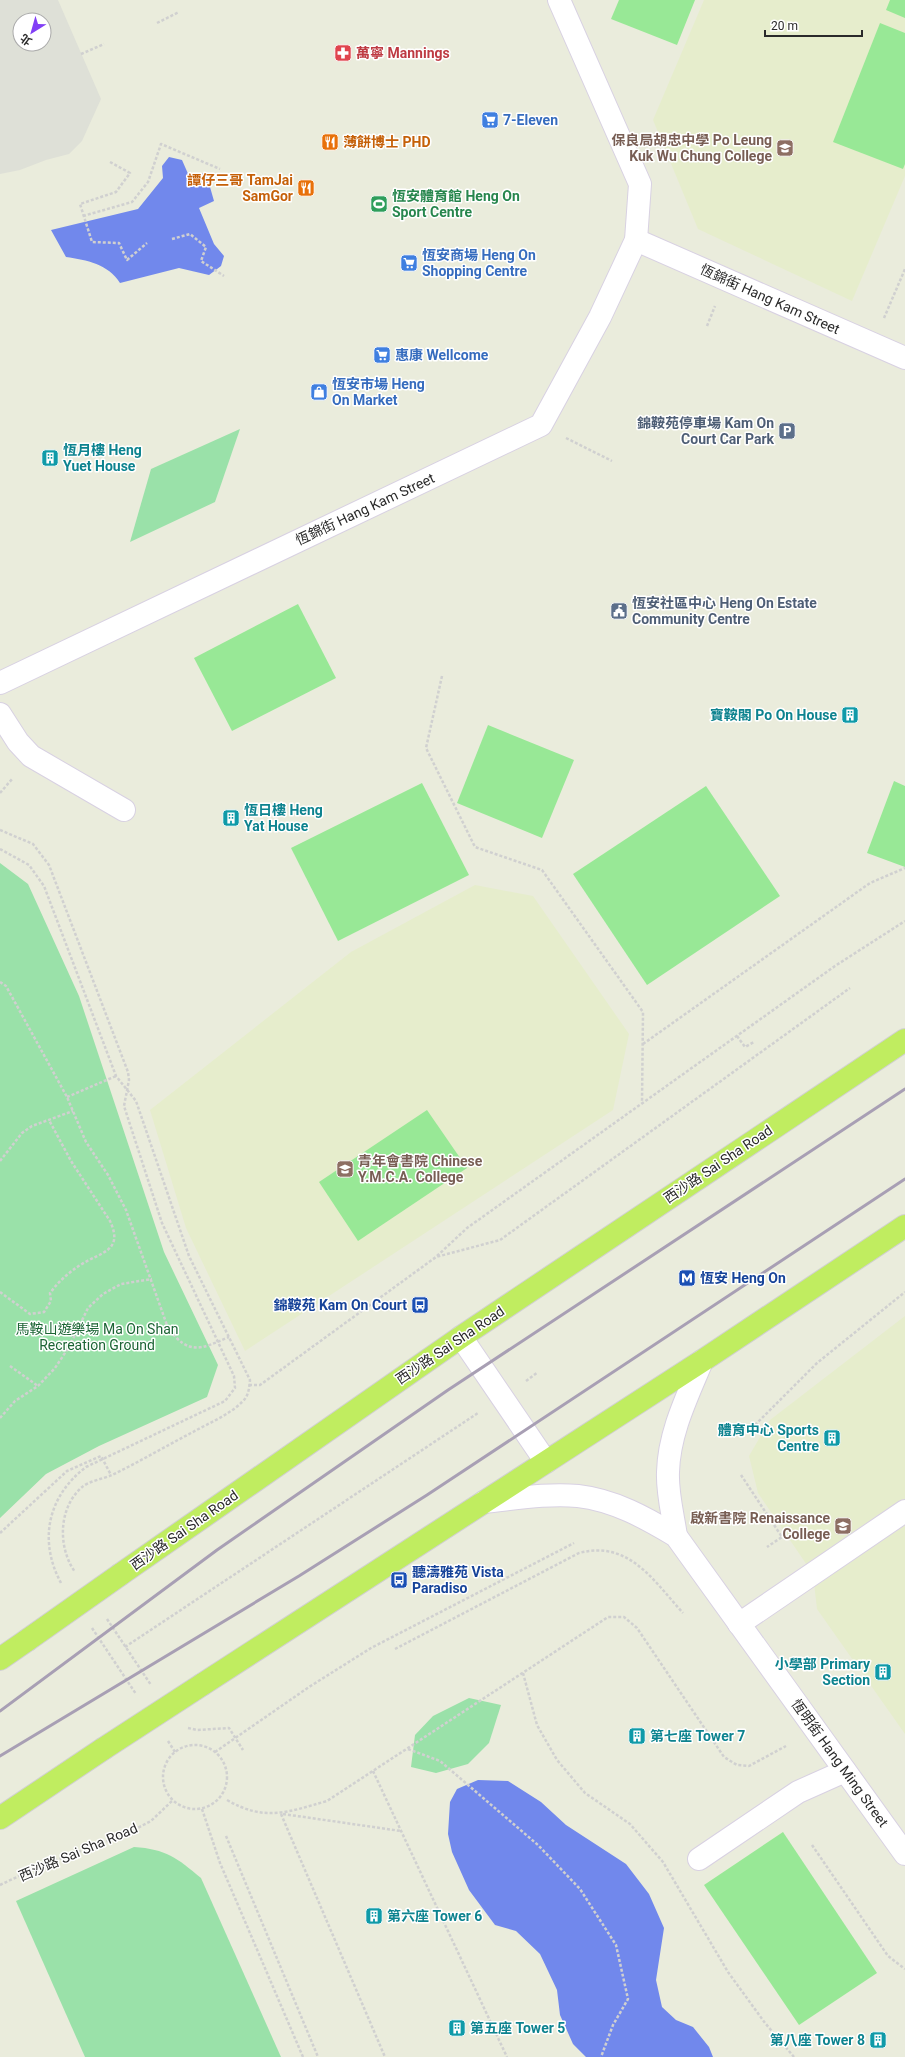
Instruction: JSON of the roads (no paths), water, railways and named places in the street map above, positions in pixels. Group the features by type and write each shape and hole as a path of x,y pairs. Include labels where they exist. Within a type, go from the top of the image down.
{"main road":[{"name":"西沙路 Sai Sha Road","path":"0,1659 461,1336 905,1040"},
{"path":"0,1818 103,1749 702,1361 905,1226"}],"street":[{"path":"559,0 640,184 636,240"},
{"name":"恆錦街 Hang Kam Street","path":"0,683 541,425 600,317 636,240 905,358"},
{"path":"0,714 18,742 31,756 124,810"},
{"path":"461,1336 546,1462"},
{"name":"恆明街 Hang Ming Street","path":"676,1536 668,1472 671,1448 679,1416 702,1361"},
{"name":"恆明街 Hang Ming Street","path":"484,1502 548,1496 578,1496 629,1510 676,1536 905,1854"},
{"path":"739,1624 905,1511"},
{"path":"699,1859 798,1792 845,1771"}],"water":[{"path":"169,157 182,160 189,176 206,173 214,201 199,208 214,244 224,256 221,266 209,275 179,268 120,283 103,267 82,260 66,257 51,230 138,209 163,178 162,166"},
{"path":"478,1780 508,1781 541,1802 566,1825 626,1864 649,1894 664,1928 656,1980 662,2007 676,2020 693,2027 709,2047 713,2057 586,2057 573,2044 560,2015 557,1990 540,1954 516,1931 495,1925 469,1890 452,1852 448,1834 450,1802 457,1789"}],"railway":[{"path":"0,1711 217,1550 448,1390 905,1089"},
{"path":"0,1756 299,1576 427,1495 905,1179"}],"place":[{"name":"萬寧 Mannings","path":"343,53"},
{"name":"7-Eleven","path":"490,120"},
{"name":"薄餅博士 PHD","path":"330,142"},
{"name":"保良局胡忠中學 Po Leung Kuk Wu Chung College","path":"785,148"},
{"name":"譚仔三哥 TamJai SamGor","path":"306,188"},
{"name":"恆安體育館 Heng On Sport Centre","path":"379,204"},
{"name":"恆安商場 Heng On Shopping Centre","path":"409,263"},
{"name":"惠康 Wellcome","path":"382,355"},
{"name":"恆安市場 Heng On Market","path":"319,392"},
{"name":"錦鞍苑停車場 Kam On Court Car Park","path":"787,431"},
{"name":"恆月樓 Heng Yuet House","path":"50,458"},
{"name":"恆安社區中心 Heng On Estate Community Centre","path":"619,611"},
{"name":"寶鞍閣 Po On House","path":"850,715"},
{"name":"恆日樓 Heng Yat House","path":"231,818"},
{"name":"青年會書院 Chinese Y.M.C.A. College","path":"345,1169"},
{"name":"恆安 Heng On","path":"687,1278"},
{"name":"錦鞍苑 Kam On Court","path":"420,1305"},
{"name":"體育中心 Sports Centre","path":"832,1438"},
{"name":"啟新書院 Renaissance College","path":"843,1526"},
{"name":"聽濤雅苑 Vista Paradiso","path":"399,1580"},
{"name":"小學部 Primary Section","path":"883,1672"},
{"name":"第七座 Tower 7","path":"637,1736"},
{"name":"第六座 Tower 6","path":"374,1916"},
{"name":"第五座 Tower 5","path":"457,2028"},
{"name":"第八座 Tower 8","path":"878,2040"}],"park label":[{"name":"馬鞍山遊樂場 Ma On Shan Recreation Ground","path":"97,1338"}]}
